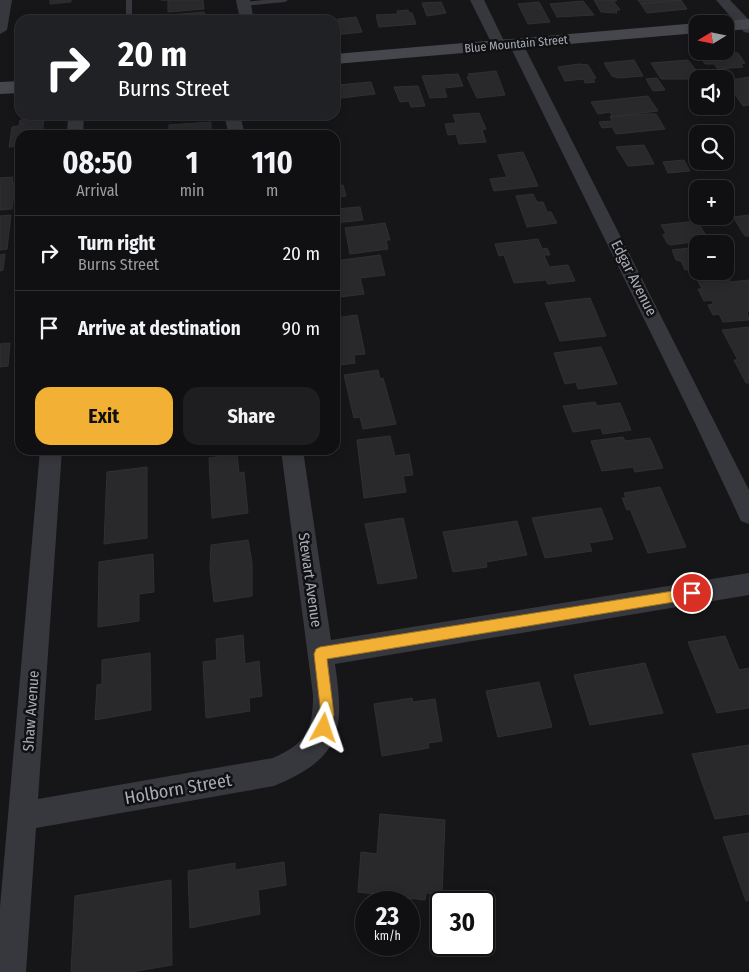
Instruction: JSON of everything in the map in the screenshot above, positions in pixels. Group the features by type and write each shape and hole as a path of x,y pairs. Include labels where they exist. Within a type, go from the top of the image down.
{"main road":[{"path":"734,26 747,26"},
{"name":"Blue Mountain Street","path":"340,60 689,29"},
{"path":"0,88 15,87"}],"street":[{"path":"0,30 5,0"},
{"name":"Edgar Avenue","path":"477,0 508,45 706,423 749,514"},
{"path":"723,0 747,26"},
{"path":"244,2 245,15"},
{"name":"Shaw Avenue","path":"10,972 24,816 51,455"},
{"name":"Stewart Avenue","path":"293,455 327,715 322,740"},
{"path":"320,654 749,584"},
{"name":"Holborn Street","path":"24,816 274,772 294,764 322,740"}],"lane":[{"path":"129,0 130,15"},
{"path":"244,2 284,0"}],"building":[{"path":"50,0 71,0 71,2 50,4"},
{"path":"168,0 203,0 204,9 168,12"},
{"path":"594,0 617,0 614,2 620,10 616,10 617,13 601,12"},
{"path":"638,0 681,0 641,4"},
{"path":"681,0 687,9 647,13 641,4"},
{"path":"583,1 594,15 557,17 550,4"},
{"path":"441,2 446,13 427,16 422,3"},
{"path":"539,2 550,22 528,24 518,4"},
{"path":"408,10 409,13 412,13 416,24 379,27 376,15 398,14 397,11"},
{"path":"204,12 204,15 170,15"},
{"path":"356,17 362,32 340,34 340,19"},
{"path":"734,53 738,53 745,63 741,64 743,67 718,69 714,64 705,64 703,60 734,60"},
{"path":"634,60 643,76 618,78 612,76 604,63"},
{"path":"688,60 696,70 689,70 689,79 661,79 651,63"},
{"path":"579,64 588,65 596,78 593,79 595,82 585,83 584,79 565,81 558,67"},
{"path":"496,71 505,95 477,98 467,77 470,77 468,74"},
{"path":"458,74 463,86 444,88 447,97 430,98 422,76"},
{"path":"749,77 749,105 743,106 734,93 734,80"},
{"path":"657,78 665,90 653,91 646,79"},
{"path":"371,82 375,94 341,98 340,85"},
{"path":"418,86 425,106 411,107 409,101 400,102 394,87"},
{"path":"648,96 658,111 610,117 612,116 610,112 598,114 591,102"},
{"path":"479,113 486,129 482,130 486,142 459,144 456,134 448,135 445,124 456,123 453,115"},
{"path":"656,114 665,129 616,134 612,127 602,128 599,122 612,121 610,117"},
{"path":"20,120 44,120 43,130 15,130 15,146 9,147 12,127 19,126"},
{"path":"211,122 211,130 169,130 169,125"},
{"path":"644,145 654,164 628,166 616,147"},
{"path":"523,152 538,186 494,191 490,179 507,177 498,155"},
{"path":"684,160 690,171 668,173 663,162"},
{"path":"13,177 12,183 15,182 12,209 0,210 0,178"},
{"path":"340,185 343,185 346,196 340,197"},
{"path":"533,194 537,202 543,202 547,212 551,212 557,223 527,227 516,196"},
{"path":"360,207 363,220 340,222 340,209"},
{"path":"11,215 7,249 0,250 0,216"},
{"path":"749,215 749,236 745,236 734,217"},
{"path":"689,222 689,225 700,225 706,235 689,235 689,243 670,245 663,235 666,233 661,225"},
{"path":"385,223 390,240 386,240 388,249 350,254 345,228"},
{"path":"538,239 542,249 547,248 550,255 544,255 549,267 568,265 575,281 548,284 546,280 514,283 504,255 499,256 495,244"},
{"path":"689,248 689,270 685,270 681,261 676,260 672,250"},
{"path":"5,254 3,270 0,271 0,255"},
{"path":"380,255 385,275 360,278 364,294 340,297 340,260"},
{"path":"697,280 729,280 730,282 749,280 749,311 747,311 749,320 723,322 719,314 713,315 708,305 714,304 711,300 704,301 698,289 702,289"},
{"path":"590,298 606,336 560,341 545,303"},
{"path":"357,315 365,354 354,355 355,363 341,365 340,317"},
{"path":"749,327 749,383 746,383 734,360 738,360 722,330"},
{"path":"10,343 8,366 0,367 0,344"},
{"path":"601,347 617,384 578,389 576,382 565,384 554,353"},
{"path":"378,370 380,379 383,378 396,424 363,429 360,417 354,418 344,375"},
{"path":"595,402 597,406 620,403 631,430 603,434 601,428 573,432 563,406"},
{"path":"390,436 395,456 409,454 413,475 403,476 406,492 364,498 357,440"},
{"path":"623,437 625,441 650,438 663,468 635,472 633,467 602,471 591,441"},
{"path":"237,455 239,473 244,472 248,513 212,518 209,458"},
{"path":"147,467 147,538 104,544 107,472"},
{"path":"660,487 686,547 648,553 630,509 627,510 622,498 626,498 624,493"},
{"path":"601,508 613,539 589,543 592,551 545,558 532,518"},
{"path":"403,518 417,578 378,584 365,524"},
{"path":"517,521 527,555 486,562 487,567 453,572 443,532"},
{"path":"248,540 252,563 252,596 214,602 210,569 211,545"},
{"path":"153,554 154,592 139,594 139,621 98,627 99,562"},
{"path":"243,635 245,664 259,661 262,696 249,698 250,711 206,718 203,662 217,660 216,639"},
{"path":"725,636 739,670 749,668 749,708 717,713 688,642"},
{"path":"150,653 151,710 95,720 97,685 102,684 102,660"},
{"path":"645,663 663,713 590,725 574,675"},
{"path":"539,682 552,727 498,737 486,691"},
{"path":"412,698 413,702 435,699 442,741 428,743 429,748 382,756 374,704"},
{"path":"749,745 749,814 715,819 692,754"},
{"path":"380,814 445,820 442,891 426,893 425,900 420,899 420,891 358,891 361,852 377,854"},
{"path":"749,833 749,900 746,901 723,837"},
{"path":"284,862 286,885 258,890 260,914 190,928 188,871 235,863 235,870"},
{"path":"171,880 172,965 131,972 71,972 75,896"}],"route":[{"path":"324,728 327,715 326,695 320,654 692,593"}]}
